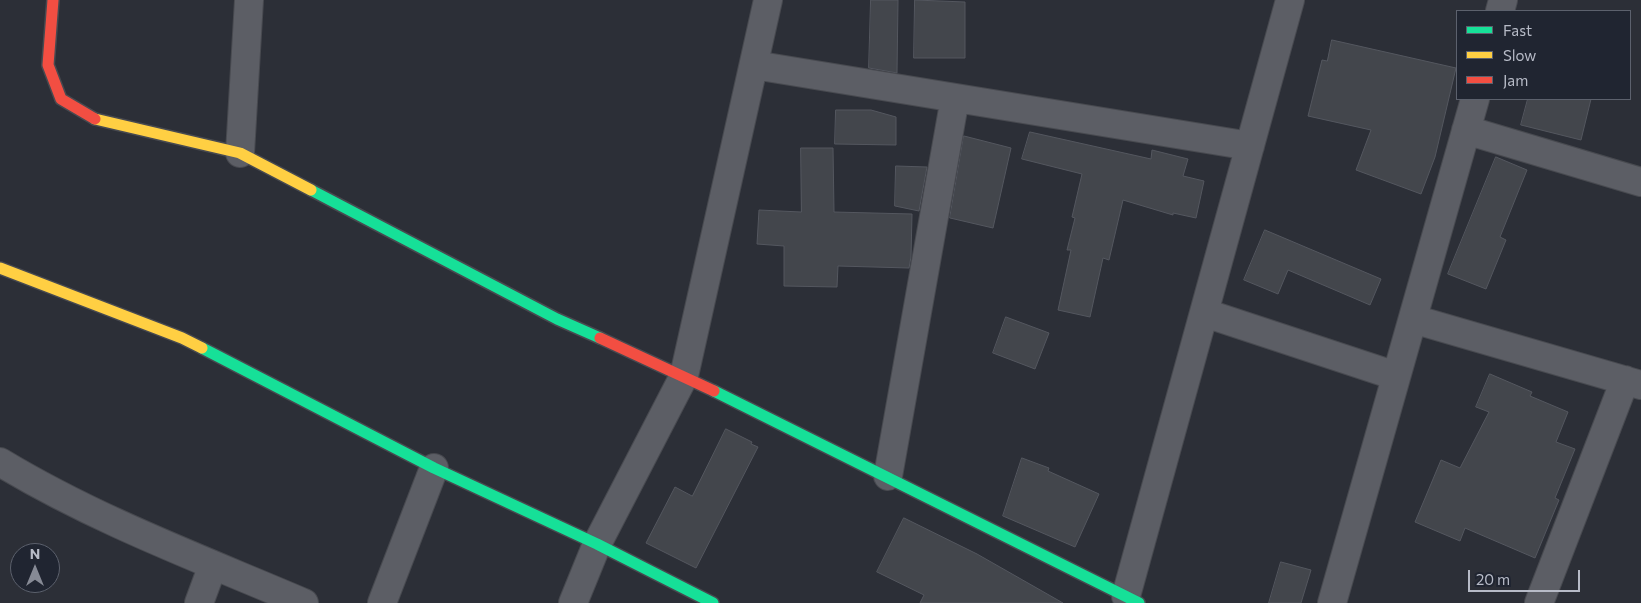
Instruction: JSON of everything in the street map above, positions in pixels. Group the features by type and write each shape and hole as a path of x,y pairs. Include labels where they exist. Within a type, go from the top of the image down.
{"street":[{"path":"53,0 48,65 61,98 96,120 240,153 557,319 684,376 888,476 1133,600 1205,313 1290,0"},
{"path":"240,153 249,0"},
{"path":"573,603 597,544 684,376 768,0"},
{"path":"754,65 1250,146"},
{"path":"888,476 955,98"},
{"path":"1332,603 1475,100"},
{"path":"1466,130 1641,182"},
{"path":"0,268 182,338 434,468 597,544 713,603"},
{"path":"1205,313 1396,376"},
{"path":"1413,318 1633,383 1539,603"},
{"path":"0,462 100,517 304,603"},
{"path":"382,603 434,468"},
{"path":"199,603 213,565"}],"building":[{"path":"871,0 898,0 897,73 869,68"},
{"path":"915,0 965,2 965,58 914,58"},
{"path":"1332,40 1456,68 1435,157 1421,194 1356,170 1371,130 1308,116 1322,60 1327,61"},
{"path":"1528,100 1591,100 1581,140 1521,125"},
{"path":"836,110 871,110 896,117 896,145 835,144"},
{"path":"1030,132 1151,159 1152,150 1188,159 1183,176 1204,181 1196,218 1173,213 1173,215 1123,200 1109,260 1103,258 1090,317 1058,310 1071,250 1067,250 1075,218 1072,217 1082,174 1022,159"},
{"path":"964,136 1011,148 993,228 950,218"},
{"path":"801,148 833,148 834,212 912,214 909,268 838,266 837,287 784,286 784,246 757,244 759,210 801,212"},
{"path":"1496,157 1527,170 1500,237 1506,240 1486,289 1448,274"},
{"path":"896,166 927,167 919,211 895,206"},
{"path":"1265,230 1381,279 1370,305 1288,270 1278,294 1244,280"},
{"path":"1006,317 1049,333 1035,369 993,353"},
{"path":"1490,374 1532,392 1530,396 1568,412 1556,442 1575,449 1555,498 1559,500 1535,558 1465,528 1460,541 1415,522 1441,460 1460,468 1489,412 1476,407"},
{"path":"726,429 758,447 696,568 646,543 675,487 692,496"},
{"path":"1022,458 1049,468 1048,471 1099,494 1075,547 1003,516"},
{"path":"904,518 977,554 1063,603 920,603 924,595 877,572"},
{"path":"1281,562 1311,570 1301,603 1269,603"}],"traffic: fast":[{"path":"311,190 557,319 600,338"},
{"path":"202,348 434,468 597,544 713,603"},
{"path":"714,391 1139,603"}],"traffic: slow":[{"path":"95,119 240,153 311,190"},
{"path":"0,268 182,338 202,348"}],"traffic: jam":[{"path":"53,0 48,65 61,99 95,119"},
{"path":"600,338 714,391"}]}
